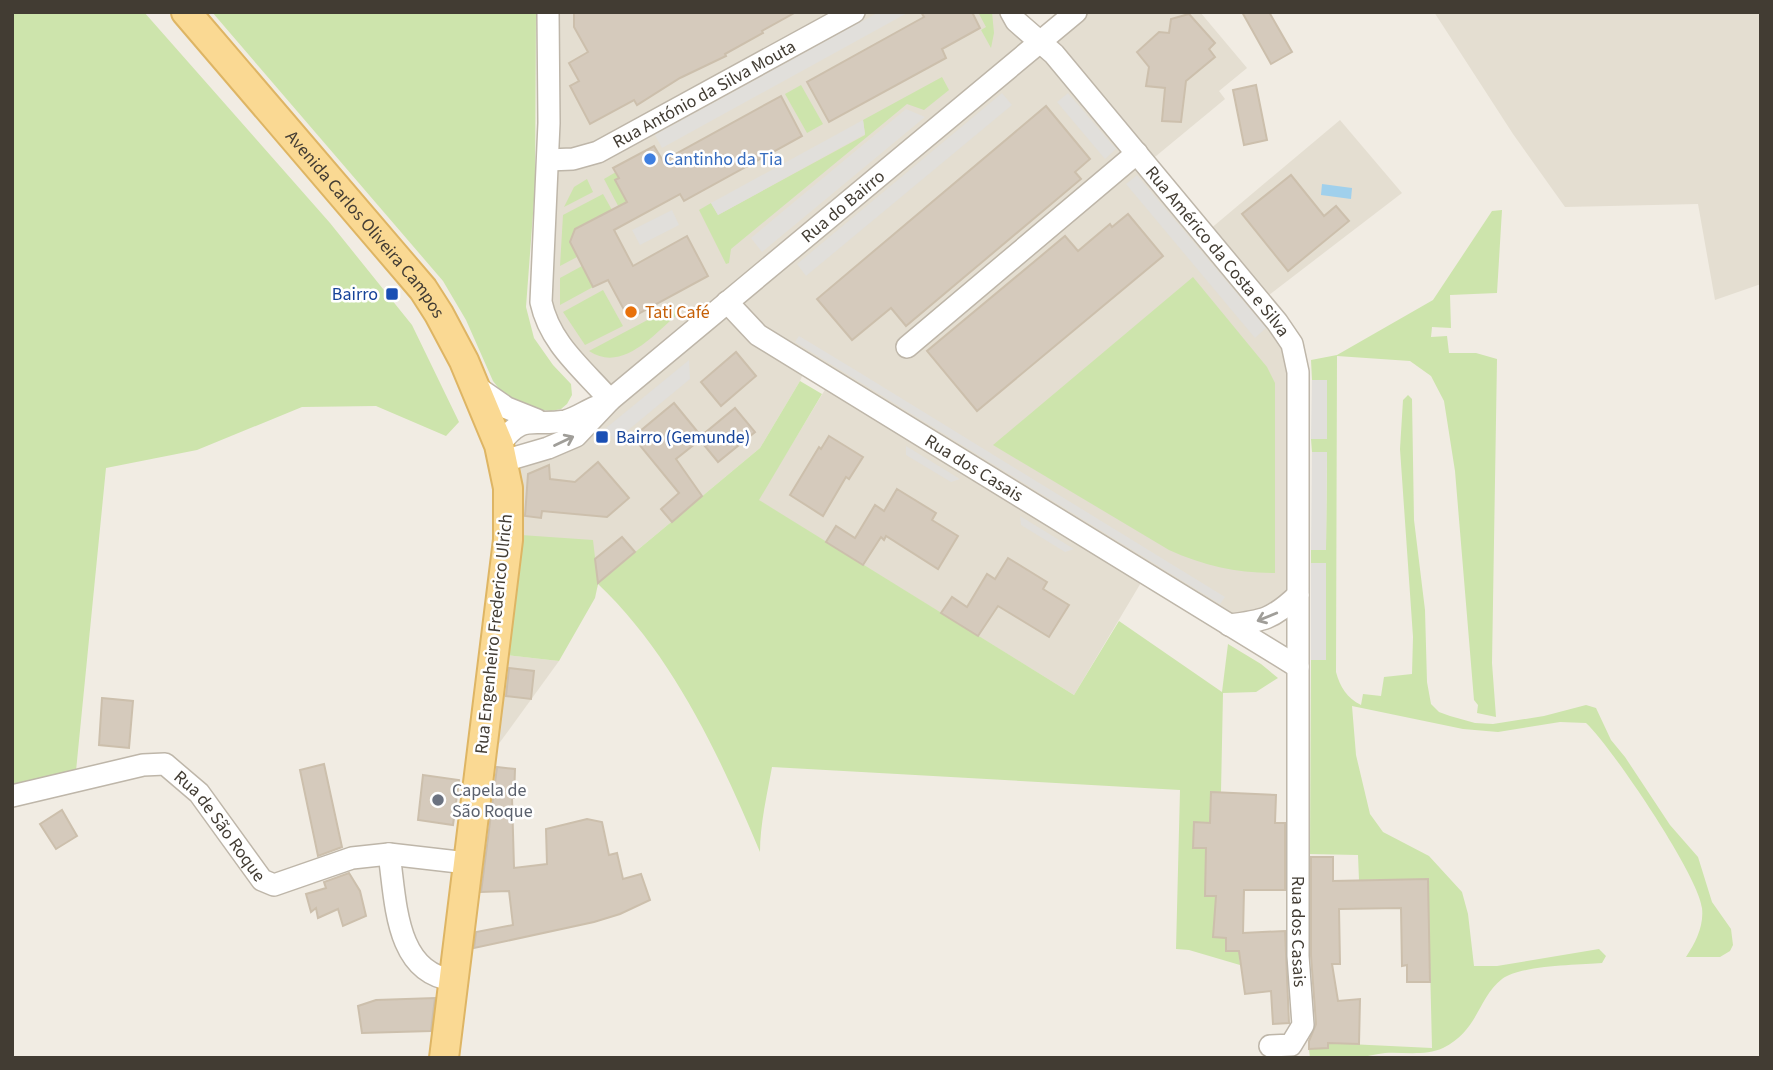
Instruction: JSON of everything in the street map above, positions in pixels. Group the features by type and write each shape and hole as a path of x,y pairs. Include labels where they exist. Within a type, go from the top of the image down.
{"main road":[{"name":"Avenida Carlos Oliveira Campos","path":"186,12 423,289 448,331 502,453"},
{"name":"Rua Engenheiro Frederico Ulrich","path":"444,1058 508,540 508,488 502,453"}],"street":[{"path":"548,12 548,160 541,283 544,316 567,355 611,400"},
{"name":"Rua António da Silva Mouta","path":"548,160 573,159 598,152 854,12"},
{"name":"Rua Américo da Costa e Silva","path":"1011,12 1016,21 1054,54 1247,283 1293,344 1298,372 1298,667"},
{"name":"Rua do Bairro","path":"611,400 567,421 519,424 511,429 502,453 548,448 576,436 611,400 1076,12"},
{"path":"907,346 1137,153"},
{"name":"Rua dos Casais","path":"727,302 758,335 1298,667 1298,956 1303,1025 1291,1045 1270,1046"},
{"path":"473,384 508,408 546,423"},
{"path":"1229,625 1260,621 1280,611 1298,594"},
{"name":"Rua de São Roque","path":"12,796 143,765 164,764 199,793 262,880 274,885 352,858 389,854 467,863"},
{"path":"389,854 404,939 415,960 428,973 453,980"}],"shaded area":[{"path":"552,12 847,12 616,139 551,156"},
{"path":"860,12 1008,12 1035,42 610,395 547,316 550,164 573,164"},
{"path":"879,12 909,12 662,148 655,135"},
{"path":"1080,12 1200,12 1247,68 1219,91 1225,99 1150,161 1045,42"},
{"path":"1434,12 1761,12 1761,284 1715,300 1698,204 1565,207 1513,134"},
{"path":"1040,46 1290,344 1295,590 1280,608 1227,620 759,333 730,303"},
{"path":"1002,93 1012,105 806,276 797,264"},
{"path":"1068,93 1116,149 1105,159 1057,102"},
{"path":"906,109 925,117 762,252 751,238"},
{"path":"863,120 865,134 718,215 711,203"},
{"path":"1340,120 1402,193 1265,298 1209,230"},
{"path":"1137,175 1266,328 1255,338 1126,184"},
{"path":"672,210 679,225 640,245 632,230"},
{"path":"727,305 806,367 760,448 598,583 597,588 511,534 506,462 567,445"},
{"path":"799,336 1225,597 1220,604 795,342"},
{"path":"689,360 690,379 615,441 606,428"},
{"path":"1312,380 1327,380 1327,439 1311,439"},
{"path":"829,383 1145,576 1074,695 758,500"},
{"path":"906,446 960,479 951,482 906,455"},
{"path":"1312,452 1327,452 1326,550 1311,550"},
{"path":"1020,516 1074,549 1065,552 1021,525"},
{"path":"1311,563 1326,563 1326,660 1311,660"},
{"path":"496,654 559,661 495,749"}],"green space":[{"path":"16,12 144,12 330,223 412,325 459,422 446,436 376,406 302,407 197,450 106,468 75,781 12,796 12,15"},
{"path":"212,12 536,12 535,187 526,307 534,338 553,365 571,384 572,395 567,404 561,409 551,411 536,409 514,400 500,390 493,381 466,320 443,281"},
{"path":"978,12 992,12 994,33 991,48 981,30 986,27"},
{"path":"942,77 949,90 924,110 907,104 731,249 729,263 726,264 699,210 711,203 718,215 865,135 863,120"},
{"path":"801,85 823,124 807,133 785,94"},
{"path":"616,172 619,178 615,180 631,209 625,219 604,179"},
{"path":"587,179 593,192 564,207 574,187"},
{"path":"603,194 612,210 575,229 570,242 577,257 560,266 563,215"},
{"path":"1502,210 1497,293 1450,295 1451,328 1432,327 1431,337 1447,336 1449,353 1476,353 1497,359 1492,663 1496,717 1477,713 1478,705 1474,700 1455,471 1444,401 1431,376 1410,361 1337,356 1336,672 1348,695 1361,705 1363,694 1381,696 1384,677 1412,674 1413,637 1400,449 1403,400 1408,395 1412,399 1414,520 1425,610 1427,682 1431,704 1439,712 1450,716 1475,723 1493,724 1544,716 1586,705 1596,708 1611,740 1670,825 1698,857 1712,902 1731,929 1733,945 1730,951 1720,957 1686,957 1696,940 1702,921 1702,908 1697,892 1671,841 1652,812 1614,757 1586,723 1560,722 1498,732 1463,729 1352,706 1356,755 1370,814 1383,832 1429,856 1462,892 1468,914 1474,966 1497,966 1599,949 1606,956 1602,963 1535,968 1510,974 1494,987 1464,1032 1443,1048 1422,1053 1385,1053 1353,1059 1310,1058 1309,1049 1328,1048 1328,1043 1432,1048 1428,879 1359,880 1358,855 1310,854 1311,660 1325,660 1326,563 1311,563 1311,550 1326,550 1327,453 1312,452 1311,439 1327,439 1327,381 1312,380 1311,360 1337,355 1433,300 1492,211"},
{"path":"582,266 593,287 560,305 560,278"},
{"path":"1193,277 1267,367 1275,383 1275,573 1221,568 1169,550 993,445"},
{"path":"603,290 623,326 585,345 563,312"},
{"path":"672,307 677,315 647,341 625,355 601,357 589,351"},
{"path":"800,381 822,394 759,500 1074,695 1119,621 1222,692 1228,644 1278,678 1256,692 1223,693 1221,792 1211,792 1210,823 1194,823 1194,847 1217,848 1205,859 1205,895 1216,896 1213,937 1226,938 1226,951 1239,951 1240,965 1189,950 1176,949 1180,790 772,767 762,820 760,852 729,780 672,675 625,612 598,584 595,598 559,661 506,655 521,535 593,540 598,583 760,448"}],"water":[{"path":"1322,184 1352,188 1351,199 1321,195"}],"building":[{"path":"574,12 796,12 725,54 726,56 680,78 637,105 634,100 590,124 570,86 579,81 569,63 588,52 574,27"},
{"path":"921,12 972,12 980,28 942,49 946,58 829,122 807,82 924,17"},
{"path":"1242,12 1269,12 1292,52 1271,64"},
{"path":"1189,14 1215,43 1209,49 1215,57 1186,81 1181,122 1162,121 1165,88 1146,86 1149,67 1137,52 1159,32 1169,33 1171,19"},
{"path":"1256,85 1267,140 1244,145 1233,90"},
{"path":"781,96 802,136 684,201 680,194 614,230 633,266 687,236 708,276 629,319 608,280 593,287 570,242 575,229 627,202 615,180 619,178 613,168 654,146 663,161"},
{"path":"1046,106 1090,159 1075,172 1081,179 906,326 891,308 852,340 817,299"},
{"path":"1291,175 1324,216 1336,206 1349,221 1288,271 1242,214"},
{"path":"1128,214 1163,256 977,411 927,351 1065,236 1078,251 1110,224 1112,227"},
{"path":"736,352 756,376 721,406 701,382"},
{"path":"674,403 701,436 735,408 755,432 718,462 700,440 676,459 702,496 672,522 661,509 679,493 633,437"},
{"path":"829,436 863,457 849,479 846,477 823,516 790,495 819,447 821,449"},
{"path":"598,462 629,498 607,517 542,511 541,518 525,516 528,474 549,465 550,479 575,482"},
{"path":"897,489 936,513 932,520 958,536 938,569 886,536 884,540 881,537 863,565 826,542 836,526 855,538 875,505 884,511"},
{"path":"622,537 635,552 598,583 595,559"},
{"path":"1008,558 1047,582 1043,589 1069,605 1049,637 998,606 978,636 941,613 952,597 967,607 987,574 995,579"},
{"path":"509,668 534,671 531,699 506,696"},
{"path":"102,698 133,701 129,748 99,745"},
{"path":"324,764 342,847 318,856 300,770"},
{"path":"497,767 515,769 512,798 514,868 547,864 546,829 587,819 602,822 609,855 617,853 623,879 641,874 650,900 594,922 474,948 476,932 513,925 509,891 481,892"},
{"name":"Capela de São Roque","path":"423,775 459,780 453,825 418,820"},
{"path":"1211,792 1276,795 1275,823 1285,823 1285,890 1244,890 1243,933 1285,931 1289,1023 1273,1024 1271,991 1245,994 1239,951 1226,951 1226,938 1213,937 1216,896 1205,896 1206,848 1193,848 1194,822 1210,823"},
{"path":"62,810 77,836 56,849 40,824"},
{"path":"1311,857 1333,857 1333,881 1428,879 1430,982 1407,982 1407,965 1402,966 1401,908 1339,909 1340,964 1332,964 1338,1001 1360,999 1359,1044 1328,1043 1328,1048 1309,1049 1309,1041 1316,1024 1311,956"},
{"path":"349,873 360,891 366,916 343,926 338,909 318,918 316,908 311,912 306,894 326,888 324,882"},
{"path":"435,998 431,1031 362,1033 358,1006 376,1000"}],"place":[{"name":"Cantinho da Tia","path":"650,159"},
{"name":"Bairro","path":"392,294"},
{"name":"Tati Café","path":"631,312"},
{"name":"Bairro (Gemunde)","path":"602,437"},
{"name":"Capela de São Roque","path":"438,800"}]}
